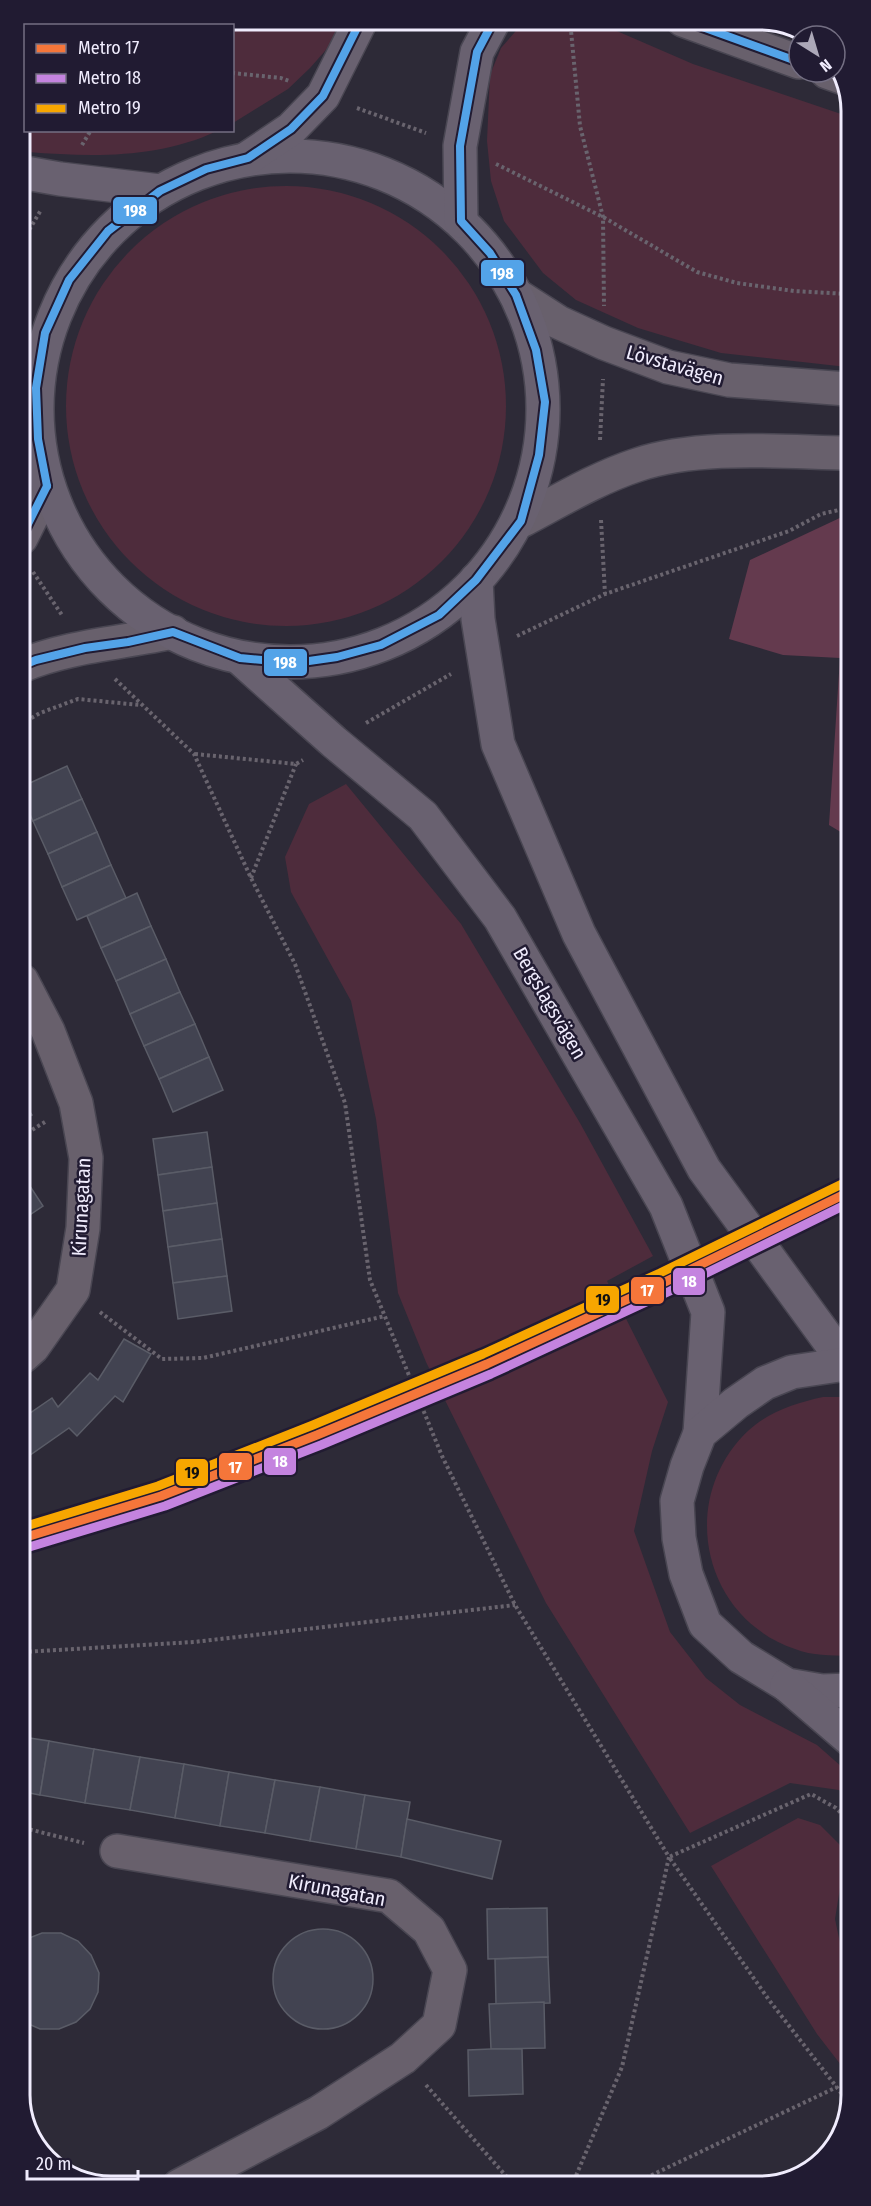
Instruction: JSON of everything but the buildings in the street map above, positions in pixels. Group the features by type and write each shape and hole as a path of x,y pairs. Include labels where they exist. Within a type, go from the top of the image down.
{"main road":[{"path":"248,158 291,129 323,96 356,30"},
{"path":"474,30 477,52"},
{"path":"460,221 460,146 477,52 489,30"},
{"path":"30,372 69,280 108,231 160,191 206,169 248,158 308,156 361,165 411,185 460,221 489,253 516,295 536,350 545,402 539,455 521,521 476,580 439,615 381,645 337,657 295,663 240,658 173,632 123,601 91,564 55,507 47,486 30,389"},
{"path":"30,174 160,191"},
{"path":"476,580 478,619 498,744 579,934 704,1169 841,1355"},
{"name":"Bergslagsvägen","path":"240,658 334,742 423,816 500,918 666,1206 708,1312 700,1433"},
{"path":"841,1366 792,1372 765,1383 736,1402 700,1433 677,1501 679,1538 686,1574 705,1624 741,1657 787,1685 841,1731"},
{"path":"787,1685 822,1691 841,1690"}],"street":[{"path":"711,30 787,58"},
{"name":"Lövstavägen","path":"516,295 558,322 604,344 668,367 729,380 841,388"},
{"path":"521,521 598,481 638,465 690,453 841,453"},
{"path":"30,520 47,486"},
{"path":"30,662 85,648 173,632"},
{"name":"Kirunagatan","path":"30,996 48,1031 76,1103 86,1158 83,1228 73,1290 30,1349"},
{"name":"Kirunagatan","path":"117,1851 389,1896 429,1930 450,1970 439,2025 403,2058 318,2113 198,2176"}],"path":[{"path":"571,30 580,126 603,217 604,344 598,481 605,594"},
{"path":"234,73 281,78 323,96 460,146 603,217 698,272 737,283 794,291 841,294"},
{"path":"841,510 821,514 789,531 605,594 484,654 296,764 195,754 251,879 295,964 345,1103 370,1280 442,1456 515,1605 669,1857 769,2000 841,2092"},
{"path":"30,719 78,699 141,705"},
{"path":"251,879 296,764"},
{"path":"73,1290 162,1359 203,1358 384,1316"},
{"path":"30,1652 194,1642 515,1605"},
{"path":"669,1857 811,1794 841,1813"},
{"path":"30,1829 117,1851"},
{"path":"576,2176 622,2067 669,1857"},
{"path":"650,2176 837,2087"},
{"path":"449,2112 506,2176"}],"shaded area":[{"path":"234,30 337,30 332,43 288,89 234,122"},
{"path":"517,30 614,30 693,64 841,114 841,366 721,353 638,328 576,300 543,273 504,221 491,181 487,141 490,75 501,48"},
{"path":"30,132 215,132 171,147 148,151 76,155 30,152"},
{"path":"286,186 329,190 370,202 408,223 442,250 469,284 490,322 502,363 506,406 502,449 490,490 469,528 442,562 408,589 370,610 329,622 286,626 243,622 202,610 164,589 130,562 103,528 82,490 70,449 66,406 70,363 82,322 103,284 130,250 164,223 202,202 243,190"},
{"path":"841,517 841,832 829,825 840,658 783,655 729,639 750,560"},
{"path":"346,784 461,924 580,1123 653,1256 607,1281 668,1402 652,1451 634,1531 670,1632 706,1678 740,1705 817,1745 841,1766 841,1792 839,1790 790,1783 690,1833 546,1603 426,1362 398,1293 376,1119 351,1001 291,892 285,857 309,804"},
{"path":"823,1397 841,1397 841,1656 801,1651 763,1633 738,1611 720,1583 710,1553 707,1520 713,1488 726,1457 757,1423 793,1405"},
{"path":"798,1818 820,1825 841,1846 841,1882 835,1919 841,1948 841,2065 817,2034 711,1866"}],"metro line":[{"name":"19","path":"30,1525 158,1486 313,1425 483,1354 660,1273 841,1184"},
{"name":"17","path":"30,1536 161,1496 317,1435 487,1364 665,1282 841,1196"},
{"name":"18","path":"30,1547 165,1506 321,1445 491,1374 670,1291 841,1207"}],"transit line":[{"name":"198","path":"47,486 38,439 36,388 45,333 69,280 108,231 160,191 206,169 248,158 291,129 323,96 356,30"},
{"name":"198","path":"30,662 85,648 173,632 240,658 295,663 337,657 381,645 439,615 476,580 521,521 539,455 545,402 536,350 516,295 490,253 461,221 460,146 477,52 489,30"},
{"name":"198","path":"711,30 787,58"},
{"name":"198","path":"30,520 47,486"}]}
